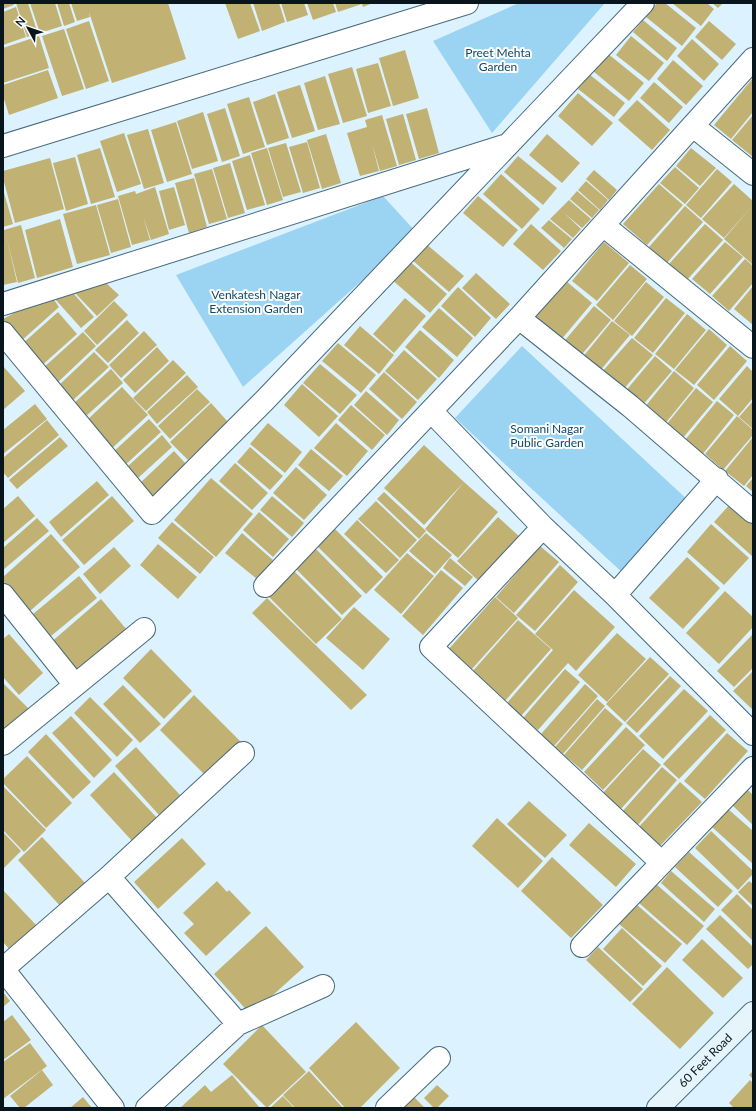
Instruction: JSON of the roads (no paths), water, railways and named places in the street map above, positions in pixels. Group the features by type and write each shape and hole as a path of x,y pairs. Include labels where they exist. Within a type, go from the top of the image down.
{"main road":[{"name":"60 Feet Road","path":"658,1108 753,1013"}],"street":[{"path":"3,146 467,3"},
{"path":"3,333 152,513 265,400 644,3"},
{"path":"265,586 519,318 753,59"},
{"path":"693,126 753,174"},
{"path":"3,304 506,146"},
{"path":"603,225 753,347"},
{"path":"519,318 630,406 717,479 753,512"},
{"path":"431,411 543,527 615,595 753,734"},
{"path":"615,595 717,479"},
{"path":"543,527 431,647 661,862"},
{"path":"3,595 75,685"},
{"path":"3,744 144,629"},
{"path":"113,1108 3,969 109,877 243,753"},
{"path":"582,946 661,862 753,768"},
{"path":"109,877 238,1024"},
{"path":"148,1108 238,1024 323,986"},
{"path":"387,1108 439,1058"}],"park label":[{"name":"Preet Mehta Garden","path":"498,60"},
{"name":"Venkatesh Nagar Extension Garden","path":"256,302"},
{"name":"Somani Nagar Public Garden","path":"547,436"}]}
